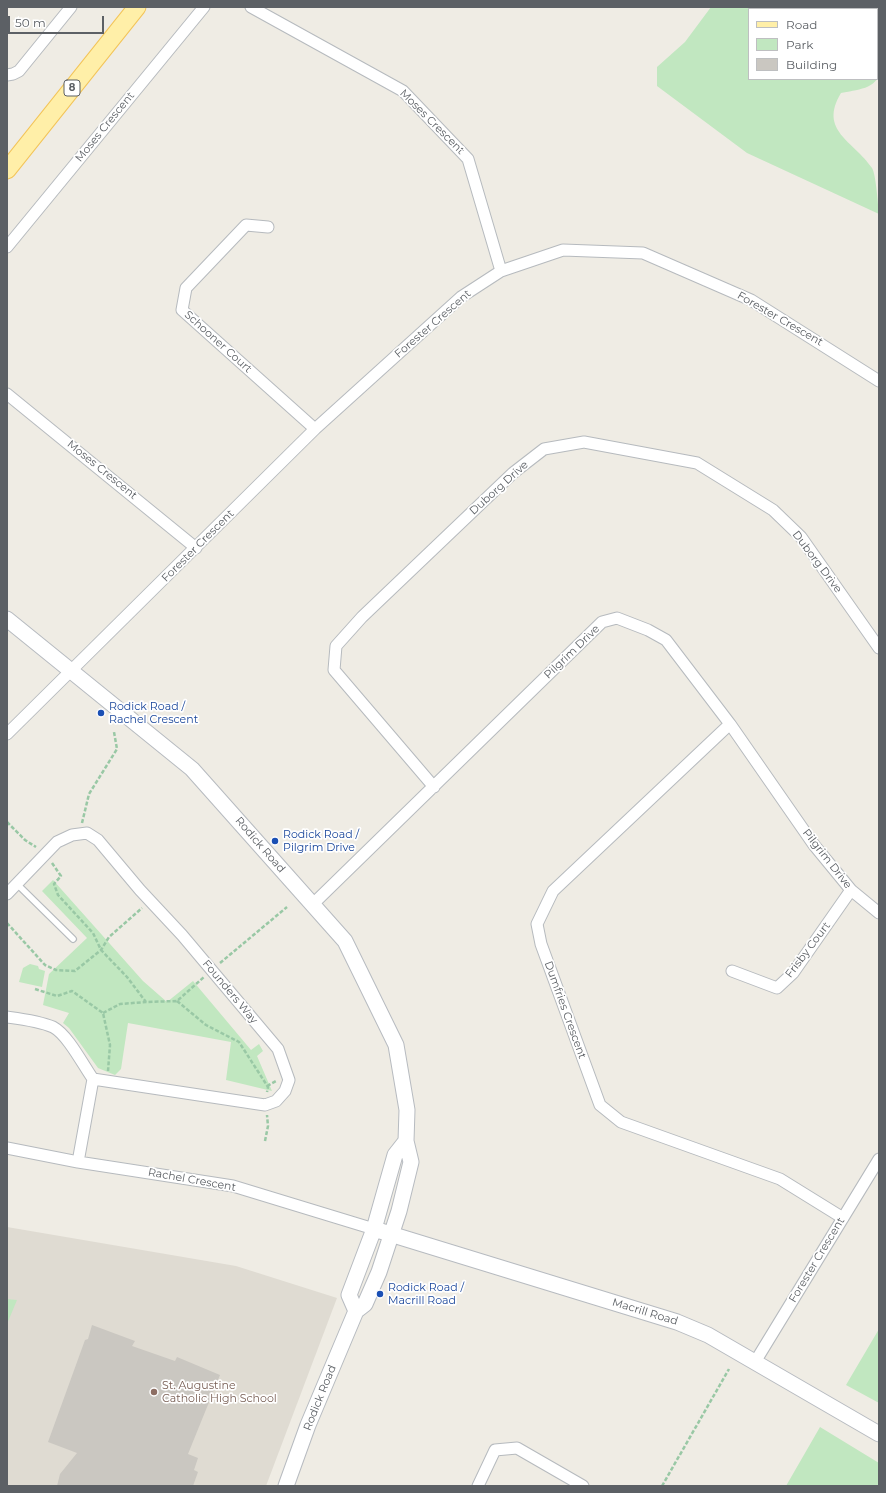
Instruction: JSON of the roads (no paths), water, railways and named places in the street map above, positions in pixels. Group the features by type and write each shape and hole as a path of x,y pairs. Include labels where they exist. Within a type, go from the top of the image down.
{"main road":[{"name":"8","path":"7,170 137,7"},
{"name":"Rodick Road","path":"7,619 192,769 345,941 396,1045 407,1110 406,1140 411,1162 399,1211 379,1272 365,1304 356,1311 308,1425 286,1486"},
{"path":"356,1311 349,1295 374,1229 395,1155 406,1140"},
{"name":"Macrill Road","path":"374,1229 677,1322 708,1335 879,1434"}],"street":[{"path":"7,75 14,74 19,71 71,7"},
{"name":"Moses Crescent","path":"7,247 204,7"},
{"name":"Moses Crescent","path":"251,7 403,90 468,159 500,271"},
{"name":"Schooner Court","path":"268,227 246,225 186,288 182,310 315,429"},
{"name":"Forester Crescent","path":"71,670 315,429 461,296 500,271 563,250 643,253 750,300 879,381"},
{"name":"Moses Crescent","path":"7,394 196,548"},
{"name":"Duborg Drive","path":"434,787 334,670 336,646 362,617 513,472 544,449 584,442 697,463 773,510 801,537 879,648"},
{"name":"Pilgrim Drive","path":"312,905 602,622 617,618 648,630 666,640 730,724 814,845 851,890 879,913"},
{"path":"7,734 71,670"},
{"name":"Dumfries Crescent","path":"730,724 553,891 537,924 539,937 600,1105 621,1122 780,1179 843,1218"},
{"name":"Founders Way","path":"17,884 57,842 80,833 87,832 98,840 140,890 182,935 278,1049 289,1080 285,1091 276,1101 266,1105 93,1079"},
{"path":"7,894 17,884"},
{"name":"Frisby Court","path":"732,970 777,988 792,973 851,890"},
{"path":"7,1017 27,1020 53,1028 68,1043 93,1079 78,1162"},
{"name":"Rachel Crescent","path":"7,1148 78,1162 233,1186 374,1229"},
{"name":"Forester Crescent","path":"755,1362 879,1159"},
{"path":"478,1486 495,1450 517,1448 583,1486"}],"lane":[{"path":"17,884 73,939"}],"place":[{"name":"Rodick Road / Rachel Crescent","path":"101,713"},
{"name":"Rodick Road / Pilgrim Drive","path":"275,841"},
{"name":"Rodick Road / Macrill Road","path":"380,1294"},
{"name":"St. Augustine Catholic High School","path":"154,1392"}]}
